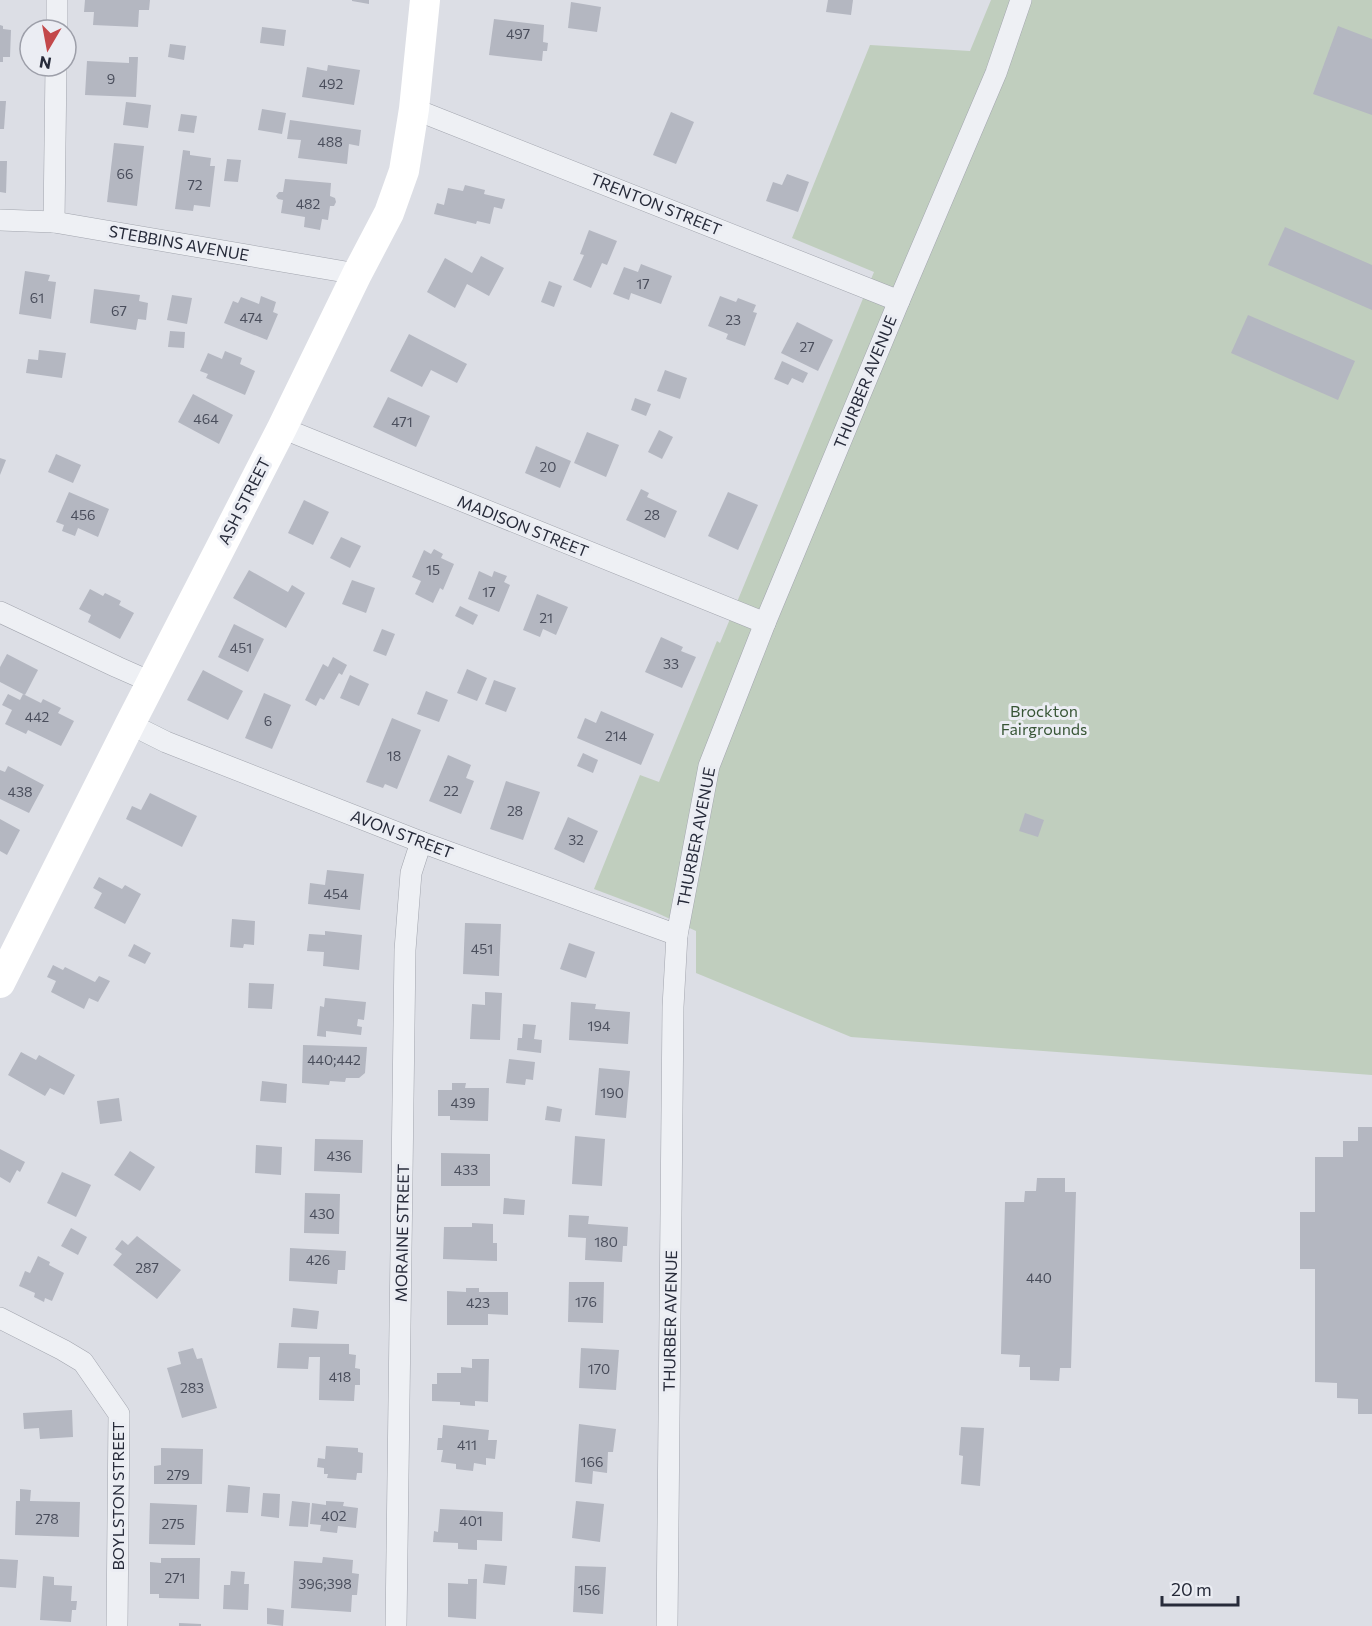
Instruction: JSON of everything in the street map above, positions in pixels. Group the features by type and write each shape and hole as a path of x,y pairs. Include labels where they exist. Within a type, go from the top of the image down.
{"street":[{"path":"57,0 57,18"},
{"name":"ASH STREET","path":"0,983 389,213 404,171 414,109 425,0"},
{"name":"THURBER AVENUE","path":"667,1626 673,1007 677,935 709,766 765,623 898,301 996,73 1021,0"},
{"path":"54,222 56,78"},
{"name":"TRENTON STREET","path":"414,109 898,301"},
{"name":"STEBBINS AVENUE","path":"0,220 54,222 357,274"},
{"name":"MADISON STREET","path":"282,428 765,623"},
{"path":"0,612 151,682"},
{"name":"AVON STREET","path":"130,724 166,742 421,842 677,935"},
{"name":"MORAINE STREET","path":"396,1626 405,950 411,873 421,842"},
{"name":"BOYLSTON STREET","path":"0,1318 83,1362 119,1414 117,1626"}],"green space":[{"name":"Brockton Fairgrounds","path":"991,0 1372,0 1372,1075 851,1037 696,973 696,931 655,912 594,889 640,775 659,782 717,641 720,643 874,272 792,238 870,45 970,51"}],"building":[{"path":"85,0 150,0 149,10 139,10 138,27 93,25 94,12 84,12"},
{"path":"369,0 369,4 352,1"},
{"path":"828,0 853,0 851,15 826,12"},
{"path":"571,2 601,7 597,32 568,28"},
{"path":"494,19 544,25 543,42 548,43 547,51 543,51 542,61 489,55"},
{"path":"0,25 3,29 11,30 10,57 3,57 3,62 0,62"},
{"path":"1338,26 1372,39 1372,115 1313,94"},
{"path":"262,27 286,30 284,46 260,43"},
{"path":"170,44 186,46 184,60 168,57"},
{"path":"129,57 138,57 136,97 85,95 87,61 129,63"},
{"path":"328,65 360,70 354,105 302,97 307,67 327,71"},
{"path":"0,101 6,101 4,129 0,129"},
{"path":"126,102 151,105 148,128 123,125"},
{"path":"262,109 286,113 282,134 258,130"},
{"path":"671,112 694,122 676,164 653,155"},
{"path":"181,114 197,116 194,133 178,131"},
{"path":"290,120 361,130 359,146 349,144 347,164 298,158 301,140 287,139"},
{"path":"114,143 144,146 137,206 107,202"},
{"path":"183,150 190,151 190,155 211,158 210,166 215,166 210,207 194,205 193,211 175,209"},
{"path":"227,159 241,160 238,182 224,181"},
{"path":"0,161 7,161 6,193 0,192"},
{"path":"787,174 809,182 798,212 766,201 773,182 782,185"},
{"path":"285,179 331,183 330,196 335,198 336,202 334,206 330,206 328,220 322,219 320,230 304,227 305,217 281,213 283,200 276,196 279,192 283,192"},
{"path":"465,185 485,190 484,194 505,199 502,209 494,207 490,224 477,221 476,224 434,214 437,203 444,205 448,188 463,191"},
{"path":"1285,227 1372,265 1372,310 1268,265"},
{"path":"589,230 617,241 607,265 602,263 591,288 573,280 584,255 580,254"},
{"path":"481,256 504,268 489,296 467,284 455,308 427,292 445,258 472,273"},
{"path":"641,264 672,276 661,304 631,293 629,300 613,294 624,267 638,272"},
{"path":"25,271 50,275 48,281 56,282 51,319 19,314"},
{"path":"549,281 562,286 554,307 541,302"},
{"path":"94,289 140,295 139,301 148,303 146,320 138,319 136,330 90,323"},
{"path":"172,295 192,298 187,324 167,320"},
{"path":"261,296 276,302 273,312 278,314 267,340 224,323 233,301 238,303 241,297 259,304"},
{"path":"720,296 736,302 738,298 756,305 753,312 757,313 745,346 726,339 728,334 708,326"},
{"path":"1248,315 1355,361 1338,400 1231,353"},
{"path":"797,322 833,340 818,371 781,353"},
{"path":"170,331 185,332 184,348 168,347"},
{"path":"409,334 467,364 457,383 431,370 422,387 390,371"},
{"path":"39,350 66,353 62,378 26,373 28,359 38,360"},
{"path":"225,351 242,358 240,364 255,371 245,395 206,378 208,374 200,371 208,353 222,359"},
{"path":"782,361 808,373 803,383 792,378 788,385 774,379"},
{"path":"665,370 687,378 680,399 657,391"},
{"path":"193,394 233,415 219,444 178,422"},
{"path":"388,397 430,416 416,447 373,427"},
{"path":"635,398 651,404 646,416 631,410"},
{"path":"659,430 673,437 662,459 648,452"},
{"path":"587,432 619,445 606,477 574,463"},
{"path":"536,446 571,461 560,488 525,473"},
{"path":"56,454 81,465 73,483 48,472"},
{"path":"0,458 6,460 0,475"},
{"path":"641,489 649,493 647,497 677,511 665,538 626,520"},
{"path":"69,492 109,509 98,537 78,528 75,536 62,531 64,525 56,522"},
{"path":"728,492 758,505 738,550 708,536"},
{"path":"304,500 329,512 313,545 288,533"},
{"path":"341,537 361,546 350,568 330,558"},
{"path":"434,549 443,554 441,558 454,564 443,590 440,588 433,603 415,594 421,581 412,577 424,550 431,554"},
{"path":"249,570 288,592 292,585 305,593 286,628 233,598"},
{"path":"479,571 492,577 494,571 507,576 504,582 510,585 499,612 468,599"},
{"path":"352,580 375,588 366,613 342,604"},
{"path":"90,589 103,596 105,593 121,601 119,605 134,613 120,639 88,622 91,615 79,609"},
{"path":"537,594 568,607 556,635 543,629 540,637 523,630"},
{"path":"460,606 478,615 473,625 455,616"},
{"path":"234,624 264,639 248,672 218,657"},
{"path":"382,629 395,634 386,656 373,651"},
{"path":"661,637 683,647 681,651 696,657 682,688 645,672"},
{"path":"7,654 38,670 25,695 0,682 0,667"},
{"path":"333,657 347,665 342,675 339,673 324,700 320,698 316,706 305,700 323,664 328,667"},
{"path":"467,669 487,678 477,701 457,693"},
{"path":"203,670 243,691 228,720 187,700"},
{"path":"350,675 369,684 359,706 340,698"},
{"path":"494,680 516,688 506,712 485,704"},
{"path":"426,691 448,700 439,722 417,714"},
{"path":"264,693 291,705 272,749 245,738"},
{"path":"8,694 20,700 23,694 41,703 43,699 61,708 58,713 74,721 61,746 28,730 26,734 5,724 12,710 2,705"},
{"path":"601,711 654,734 641,765 577,738 585,718 596,723"},
{"path":"392,718 421,730 397,789 385,784 383,788 366,782"},
{"path":"583,753 598,760 593,773 577,766"},
{"path":"448,755 471,765 466,778 474,781 461,814 429,801"},
{"path":"8,766 44,785 29,813 0,799 0,770 5,772"},
{"path":"506,781 540,792 523,840 490,829"},
{"path":"150,793 197,816 182,847 126,819 132,806 141,810"},
{"path":"1025,813 1044,820 1038,837 1019,831"},
{"path":"568,817 598,831 584,863 554,849"},
{"path":"0,819 20,830 7,855 0,851"},
{"path":"327,870 364,874 360,910 308,904 310,883 325,885"},
{"path":"99,877 122,889 125,885 141,894 125,924 94,908 102,893 93,888"},
{"path":"232,919 255,921 254,945 244,944 243,948 230,947"},
{"path":"465,923 501,924 499,976 463,974"},
{"path":"325,931 362,935 359,970 323,966 324,952 307,951 309,934 325,935"},
{"path":"569,943 595,952 586,978 560,969"},
{"path":"134,944 151,953 145,964 128,956"},
{"path":"53,965 63,970 65,967 95,982 99,976 110,981 98,1002 89,998 84,1009 51,992 56,981 47,977"},
{"path":"249,983 274,984 272,1009 248,1008"},
{"path":"485,992 502,993 500,1040 470,1039 472,1004 485,1005"},
{"path":"325,998 366,1002 364,1020 358,1019 357,1026 362,1027 361,1035 326,1031 326,1037 317,1036 320,1006 324,1007"},
{"path":"571,1002 596,1004 595,1009 630,1012 628,1044 569,1040"},
{"path":"523,1024 536,1025 534,1039 542,1040 541,1053 517,1050 518,1038 522,1038"},
{"path":"303,1045 367,1047 365,1073 359,1078 346,1078 345,1082 330,1081 329,1085 302,1083"},
{"path":"21,1052 36,1060 39,1055 75,1075 64,1095 50,1088 45,1096 8,1075"},
{"path":"509,1059 535,1062 533,1080 526,1079 525,1085 506,1083"},
{"path":"599,1068 630,1071 626,1118 595,1115"},
{"path":"262,1081 287,1084 286,1103 260,1101"},
{"path":"452,1083 466,1083 465,1088 489,1088 488,1121 450,1120 450,1116 438,1116 438,1090 452,1090"},
{"path":"119,1098 122,1121 100,1124 97,1101"},
{"path":"547,1106 562,1109 560,1122 545,1120"},
{"path":"1358,1127 1372,1127 1372,1414 1358,1414 1358,1399 1337,1398 1337,1383 1315,1382 1315,1269 1300,1269 1300,1212 1315,1212 1315,1157 1343,1157 1343,1141 1358,1141"},
{"path":"575,1136 605,1139 602,1186 572,1184"},
{"path":"315,1139 363,1140 362,1173 314,1171"},
{"path":"256,1145 282,1147 281,1175 255,1173"},
{"path":"0,1149 25,1162 20,1172 17,1170 10,1183 0,1177"},
{"path":"130,1151 155,1167 140,1191 114,1175"},
{"path":"441,1153 490,1154 490,1186 441,1186"},
{"path":"62,1172 91,1185 76,1217 47,1203"},
{"path":"1037,1178 1065,1178 1065,1192 1076,1192 1071,1368 1060,1368 1059,1381 1030,1380 1030,1367 1019,1367 1020,1355 1001,1354 1005,1202 1024,1202 1025,1191 1036,1191"},
{"path":"305,1193 340,1194 339,1234 304,1233"},
{"path":"504,1198 525,1200 524,1215 503,1214"},
{"path":"569,1215 589,1216 588,1224 628,1227 627,1246 623,1246 622,1262 585,1260 586,1238 568,1237"},
{"path":"472,1223 493,1224 493,1243 497,1243 497,1261 443,1259 444,1227 472,1227"},
{"path":"71,1228 87,1237 78,1255 61,1246"},
{"path":"137,1236 181,1270 157,1299 113,1265 122,1254 115,1249 122,1240 128,1245"},
{"path":"290,1248 346,1251 345,1270 338,1270 337,1284 289,1281"},
{"path":"38,1256 64,1273 52,1301 45,1298 44,1302 34,1297 35,1293 19,1286 25,1271 30,1273"},
{"path":"569,1282 604,1282 603,1323 568,1322"},
{"path":"466,1288 479,1288 479,1292 508,1292 508,1315 488,1314 488,1325 447,1325 447,1291 466,1292"},
{"path":"293,1308 319,1311 317,1329 291,1327"},
{"path":"279,1343 349,1344 349,1354 356,1355 355,1368 360,1369 360,1385 355,1385 354,1401 319,1400 320,1357 309,1357 308,1369 277,1368"},
{"path":"193,1348 197,1359 202,1358 217,1408 182,1418 167,1368 181,1364 178,1352"},
{"path":"581,1348 619,1350 616,1390 579,1388"},
{"path":"472,1359 489,1359 488,1402 475,1401 475,1406 460,1405 460,1402 432,1401 432,1384 437,1384 437,1373 461,1373 461,1367 472,1368"},
{"path":"72,1410 73,1437 40,1439 39,1428 24,1429 23,1413"},
{"path":"579,1424 616,1429 613,1452 608,1452 607,1473 593,1471 592,1484 575,1482"},
{"path":"443,1425 489,1430 488,1440 497,1440 495,1459 486,1458 486,1465 474,1463 473,1471 456,1469 456,1464 441,1462 443,1450 437,1450 438,1438 442,1438"},
{"path":"961,1427 984,1428 980,1486 961,1484 963,1456 959,1455"},
{"path":"326,1446 358,1448 358,1452 363,1453 362,1473 357,1473 356,1480 327,1478 328,1474 324,1474 324,1468 317,1467 318,1458 325,1459"},
{"path":"161,1448 203,1449 202,1484 154,1484 154,1466 161,1465"},
{"path":"228,1485 250,1487 248,1513 226,1512"},
{"path":"20,1489 31,1490 30,1501 80,1502 79,1537 15,1535 16,1501 20,1501"},
{"path":"263,1493 280,1494 279,1518 261,1516"},
{"path":"292,1501 310,1503 308,1527 289,1526"},
{"path":"326,1501 344,1502 343,1506 358,1508 356,1528 338,1526 337,1533 320,1531 321,1525 310,1524 312,1503 326,1505"},
{"path":"576,1501 604,1504 600,1542 572,1538"},
{"path":"150,1503 197,1505 195,1545 149,1544"},
{"path":"440,1509 503,1512 502,1541 477,1540 477,1550 458,1549 458,1543 433,1542 434,1531 438,1532"},
{"path":"323,1557 353,1560 352,1573 359,1574 357,1595 352,1595 351,1612 291,1608 294,1561 322,1563"},
{"path":"161,1558 200,1558 199,1599 159,1598 159,1594 150,1594 150,1562 161,1563"},
{"path":"0,1559 18,1560 16,1588 0,1587"},
{"path":"485,1564 507,1566 505,1585 483,1583"},
{"path":"575,1566 606,1567 603,1614 573,1612"},
{"path":"231,1571 245,1572 244,1584 249,1584 248,1610 223,1609 224,1585 230,1585"},
{"path":"43,1576 54,1577 54,1585 72,1586 71,1601 77,1601 76,1610 72,1610 71,1622 40,1620"},
{"path":"468,1579 477,1579 476,1619 448,1617 448,1583 468,1584"},
{"path":"267,1608 284,1610 283,1626 267,1624"},
{"path":"179,1623 201,1624 201,1626 179,1626"}]}
